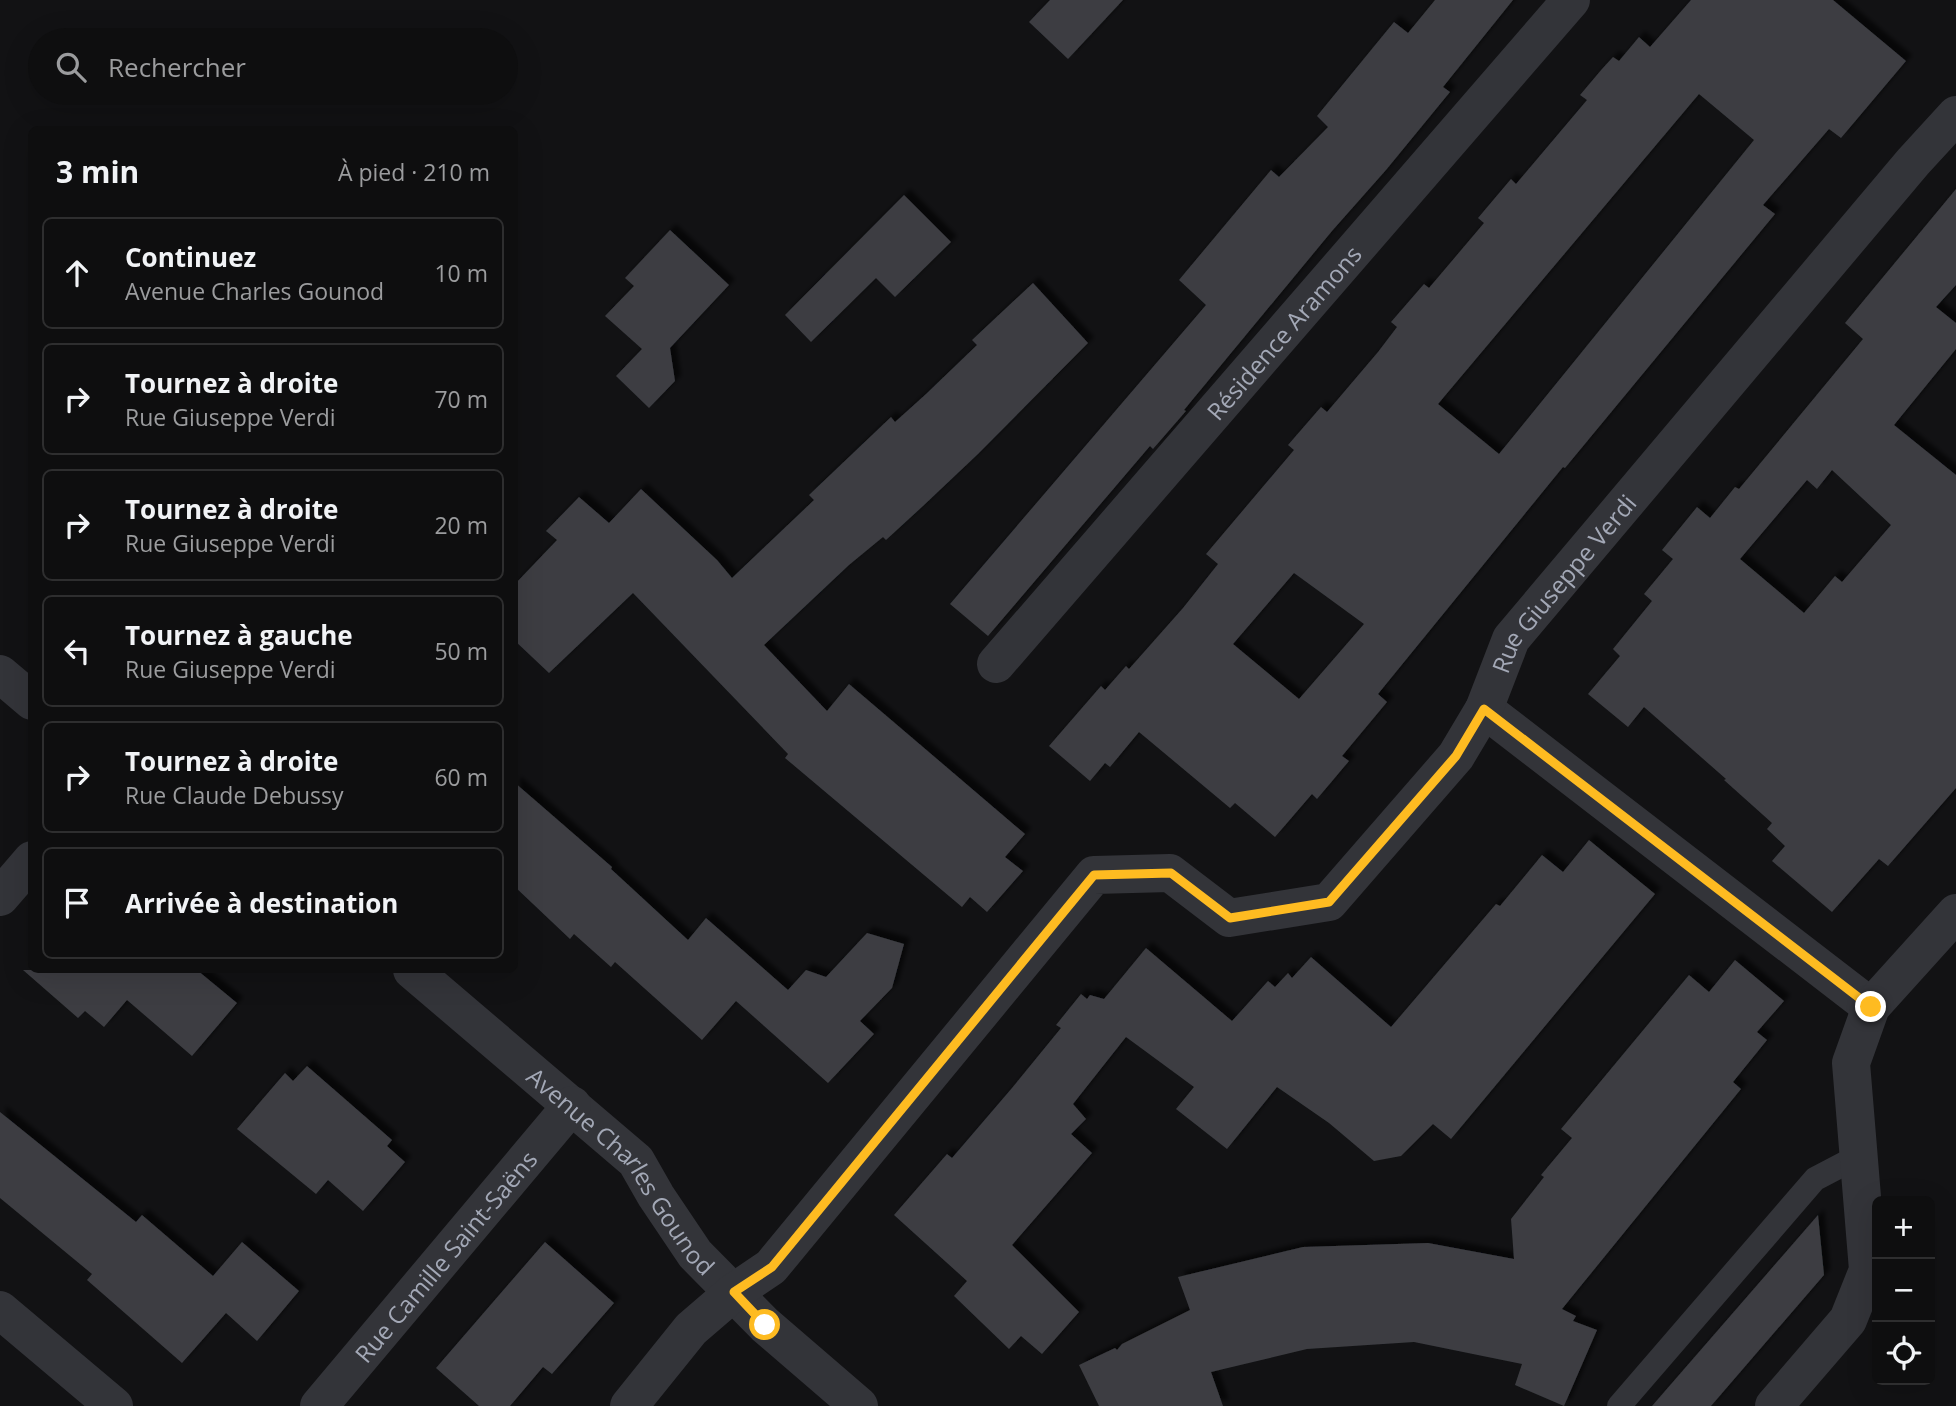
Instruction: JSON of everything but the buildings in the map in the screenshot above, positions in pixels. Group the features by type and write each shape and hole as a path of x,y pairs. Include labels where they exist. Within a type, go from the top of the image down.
{"street":[{"name":"Résidence Aramons","path":"996,664 1571,0"},
{"name":"Rue Giuseppe Verdi","path":"629,1406 691,1329 734,1292 772,1267 1094,875 1171,873 1230,918 1329,902 1456,756 1484,709 1511,639 1913,162 1956,115"},
{"path":"0,674 28,698"},
{"path":"1484,709 1871,1007"},
{"path":"0,897 28,865"},
{"path":"1774,1406 1848,1320 1868,1270 1851,1063 1871,1007 1956,913"},
{"name":"Avenue Charles Gounod","path":"416,973 636,1161 695,1254 765,1325 859,1406"},
{"name":"Rue Camille Saint-Saëns","path":"319,1406 572,1105"},
{"path":"0,1310 114,1406"}],"lane":[{"path":"1619,1406 1815,1179 1857,1157"}],"route":[{"path":"765,1325 734,1292 772,1267 1094,875 1171,873 1230,918 1329,902 1456,756 1484,709 1871,1007"}]}
